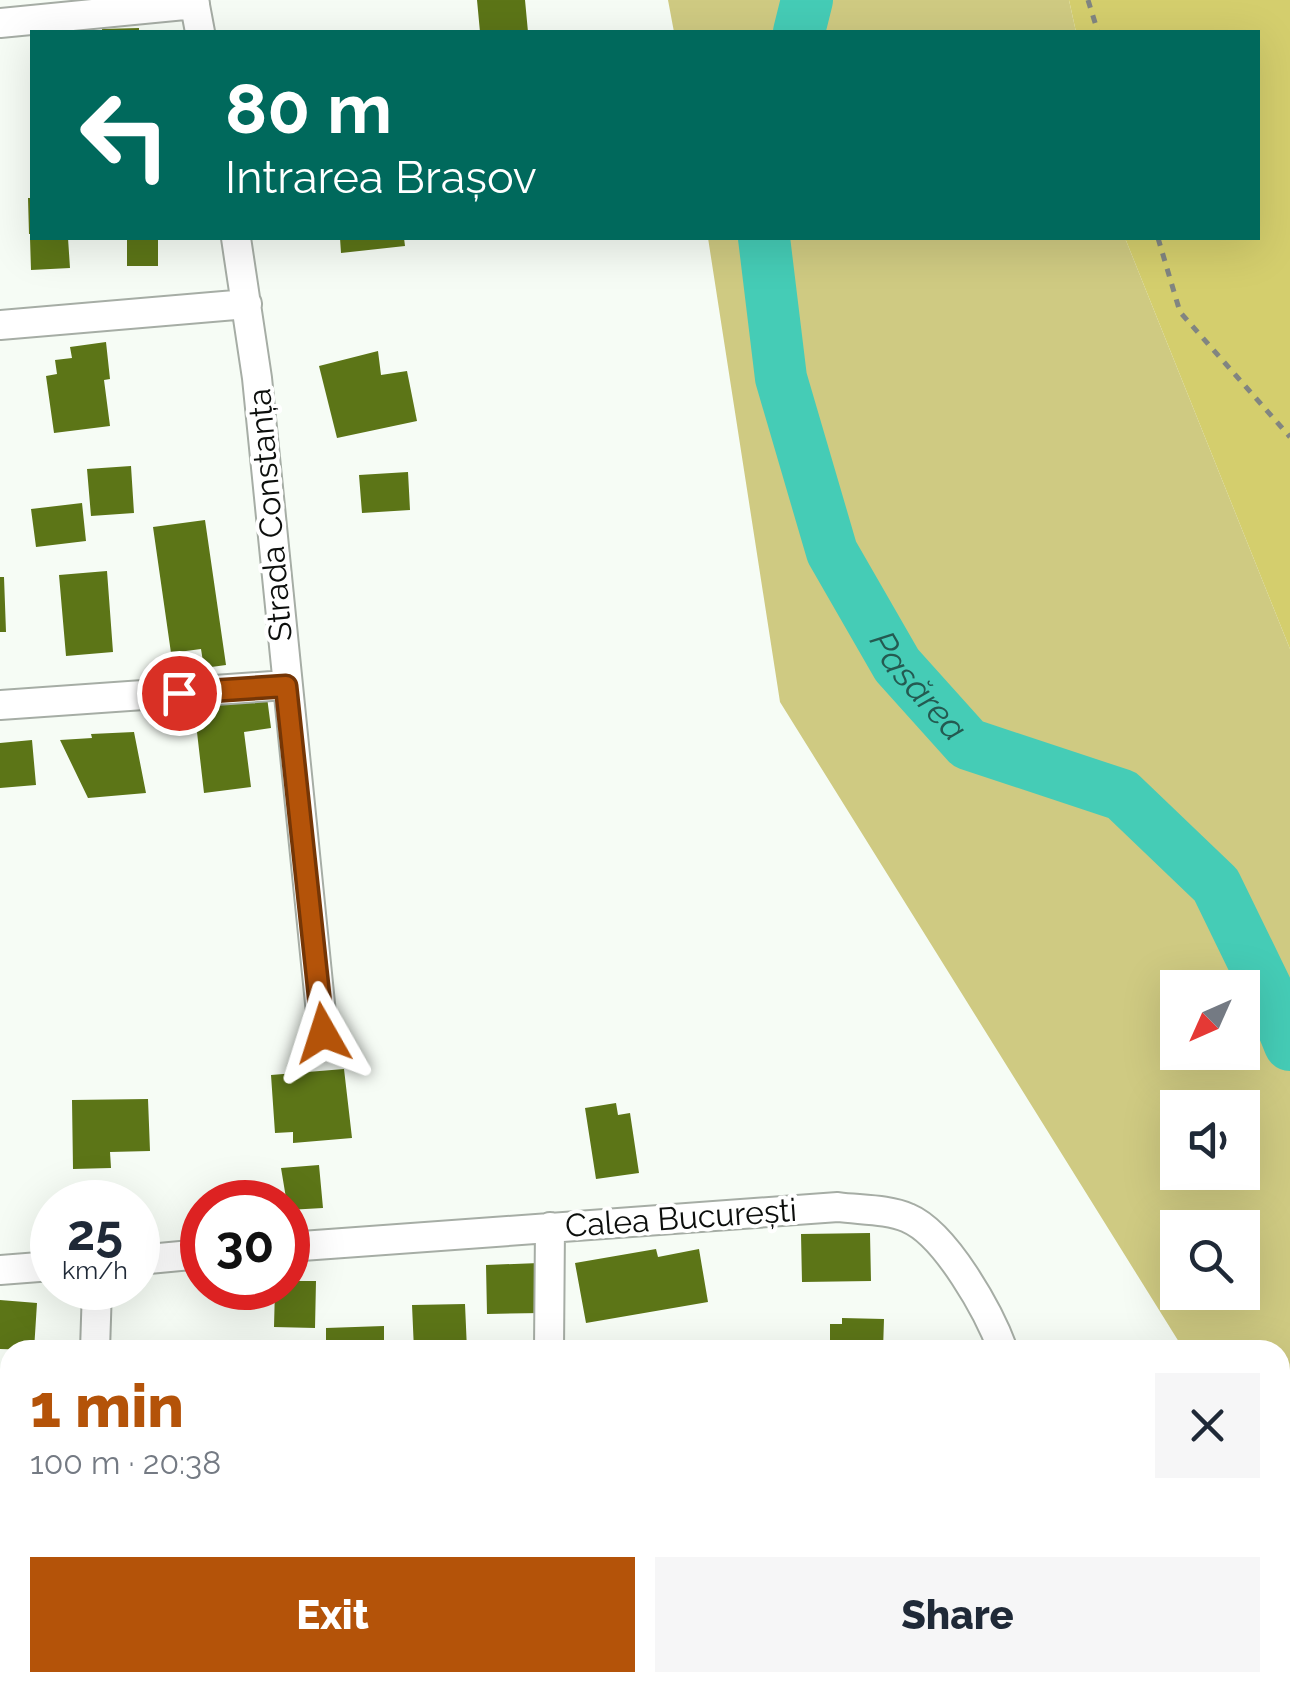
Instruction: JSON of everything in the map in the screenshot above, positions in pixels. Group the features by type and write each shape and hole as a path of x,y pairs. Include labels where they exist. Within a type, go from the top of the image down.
{"street":[{"path":"0,23 195,2 200,30"},
{"name":"Strada Constanța","path":"236,240 248,304 323,1033"},
{"path":"0,326 248,304"},
{"path":"0,705 286,686"},
{"name":"Calea București","path":"310,1246 838,1207 899,1214 927,1230 944,1250 970,1286 999,1340"},
{"path":"549,1340 550,1227"},
{"path":"0,1270 30,1268"},
{"path":"95,1340 97,1310"}],"path":[{"path":"1088,0 1097,30"},
{"path":"1159,240 1180,312 1290,437"}],"shaded area":[{"path":"668,0 1069,0 1076,30 674,30"},
{"path":"1069,0 1290,0 1290,649 1126,240 1260,240 1260,30 1076,30"},
{"path":"708,240 1126,240 1290,649 1290,1340 1178,1340 780,702"}],"building":[{"path":"477,0 525,0 528,30 480,30"},
{"path":"30,240 68,240 70,268 31,270"},
{"path":"127,240 158,240 158,266 127,266"},
{"path":"340,240 404,240 405,246 341,253"},
{"path":"106,342 110,379 104,380 110,426 54,433 46,376 57,374 55,360 72,358 70,347"},
{"path":"378,351 381,375 407,371 417,421 337,438 319,366"},
{"path":"131,466 134,513 91,516 87,469"},
{"path":"408,472 410,510 362,513 359,475"},
{"path":"82,503 86,541 36,547 31,509"},
{"path":"205,520 226,665 204,668 201,649 171,653 153,527"},
{"path":"107,571 113,652 66,656 59,575"},
{"path":"0,577 4,577 6,632 0,632"},
{"path":"267,697 271,728 244,732 251,787 204,793 194,706"},
{"path":"134,732 146,793 88,798 60,740"},
{"path":"32,740 36,785 0,788 0,743"},
{"path":"344,1069 352,1138 293,1143 293,1132 275,1133 271,1075"},
{"path":"148,1099 150,1151 110,1152 111,1168 73,1169 72,1100"},
{"path":"616,1103 618,1115 630,1113 639,1173 596,1179 585,1108"},
{"path":"319,1165 323,1208 310,1209 310,1180 283,1180 281,1168"},
{"path":"870,1233 871,1281 802,1282 801,1234"},
{"path":"656,1249 658,1257 699,1249 708,1302 586,1323 575,1263"},
{"path":"539,1263 542,1313 487,1314 486,1265"},
{"path":"310,1281 316,1281 315,1328 274,1327 274,1310 310,1310"},
{"path":"0,1300 30,1302 30,1310 37,1310 35,1340 0,1340"},
{"path":"465,1304 467,1340 414,1340 412,1305"},
{"path":"842,1318 884,1319 883,1340 830,1340 830,1324 842,1324"},
{"path":"384,1326 384,1340 326,1340 326,1328"}],"waterway":[{"name":"Pasărea","path":"800,30 807,0"},
{"name":"Pasărea","path":"764,240 781,378 832,552 897,665 968,744 1122,795 1216,885 1290,1045"}],"route":[{"path":"179,693 286,686 323,1033"}]}
